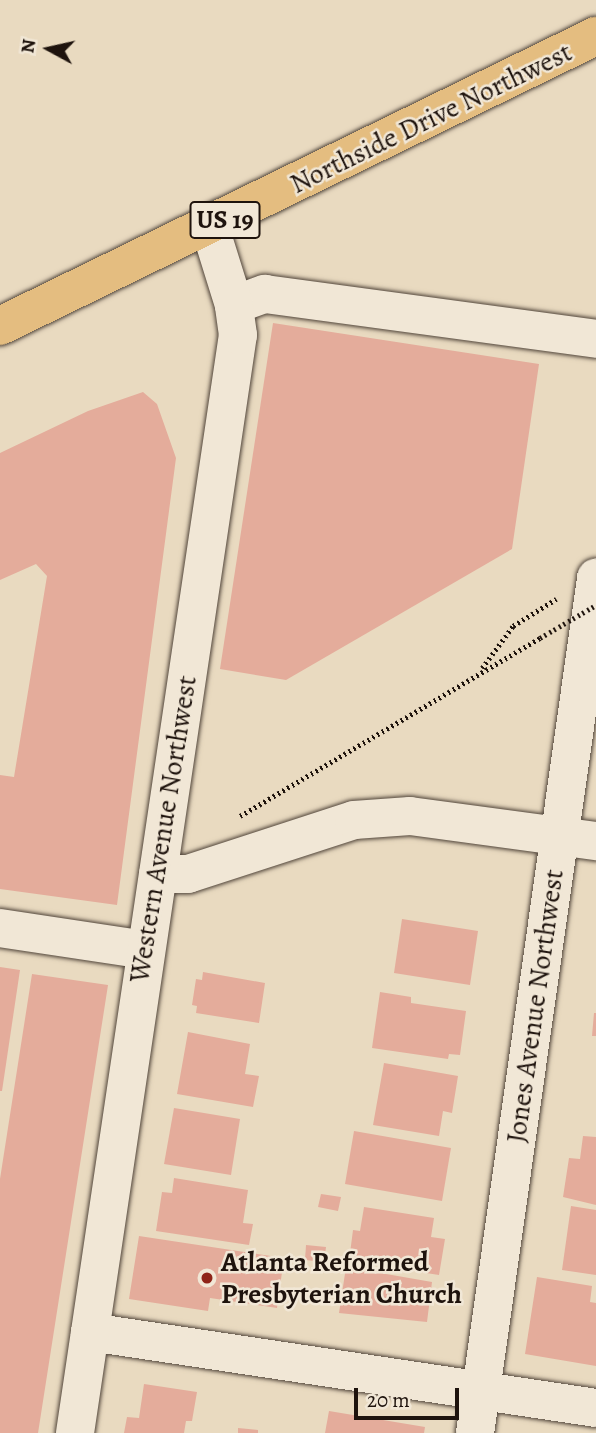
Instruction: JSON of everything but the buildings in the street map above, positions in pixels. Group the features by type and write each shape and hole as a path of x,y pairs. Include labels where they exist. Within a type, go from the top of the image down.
{"main road":[{"name":"Northside Drive Northwest","path":"0,326 210,228 596,36"}],"street":[{"name":"Western Avenue Northwest","path":"75,1433 238,335 234,305 210,228"},
{"path":"234,305 265,294 596,339"},
{"name":"Jones Avenue Northwest","path":"475,1433 480,1391 578,838 596,578"},
{"path":"158,874 188,874 354,820 410,816 578,838"},
{"path":"0,928 145,950"},
{"path":"90,1332 596,1408"}],"path":[{"path":"235,819 479,671 596,605"},
{"path":"479,671 513,626 542,608"}],"place":[{"name":"Atlanta Reformed Presbyterian Church","path":"207,1278"}]}
